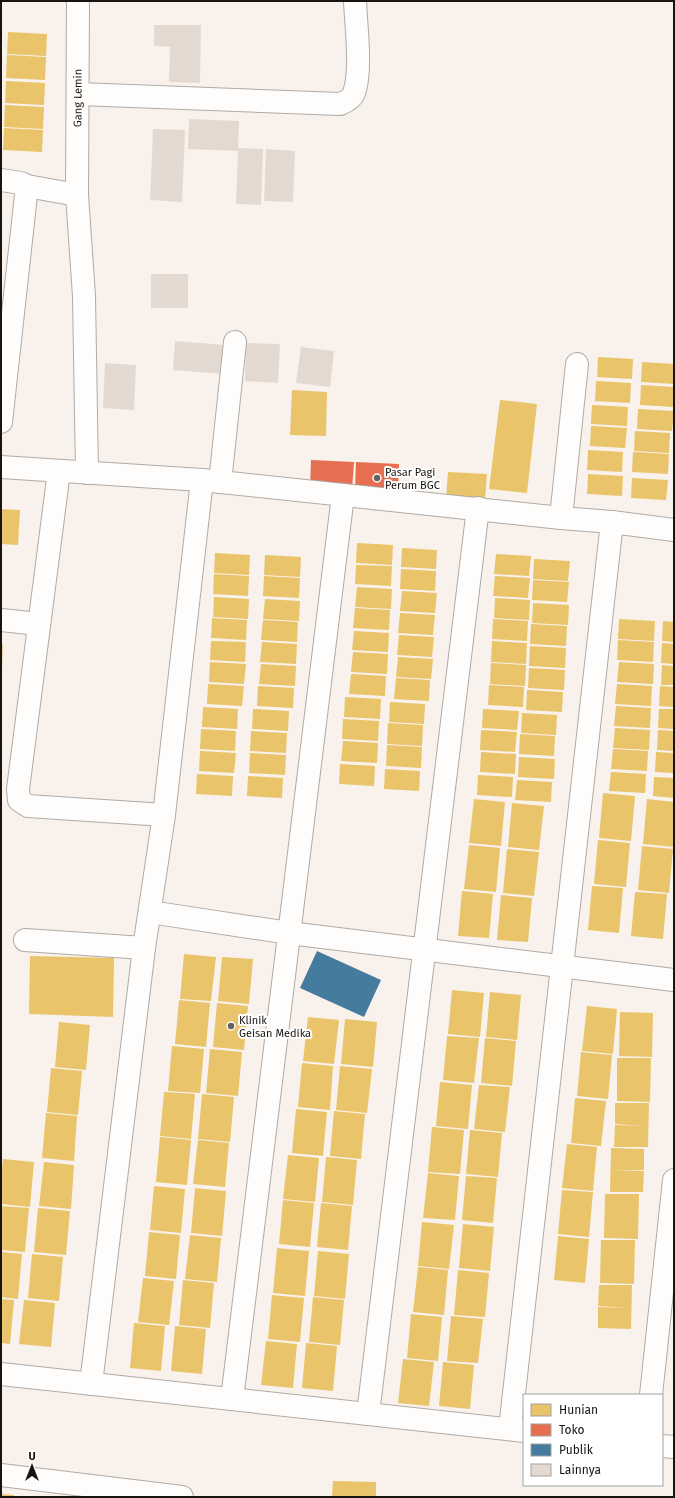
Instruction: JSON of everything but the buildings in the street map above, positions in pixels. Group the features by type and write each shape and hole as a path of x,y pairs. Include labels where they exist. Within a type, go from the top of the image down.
{"street":[{"name":"Gang Lemin","path":"78,1 78,196 84,296 87,473"},
{"path":"78,94 340,104 347,101 354,95 358,69 355,1"},
{"path":"1,180 78,196"},
{"path":"1,422 27,186"},
{"path":"91,1384 144,948 211,481 235,342"},
{"path":"561,518 577,364"},
{"path":"1,467 211,481 478,508 561,518 612,522 674,530"},
{"path":"59,471 18,789 19,800 28,806 164,815"},
{"path":"232,1399 343,495"},
{"path":"368,1414 478,508"},
{"path":"1,1374 517,1430 562,966 612,522"},
{"path":"1,620 39,624"},
{"path":"150,912 289,933 674,980"},
{"path":"25,940 144,948"},
{"path":"651,1394 668,1303 674,1180"},
{"path":"663,1446 674,1447"},
{"path":"1,1475 182,1497"}],"place":[{"name":"Pasar Pagi Perum BGC","path":"377,478"},
{"name":"Klinik Geisan Medika","path":"231,1026"}]}
